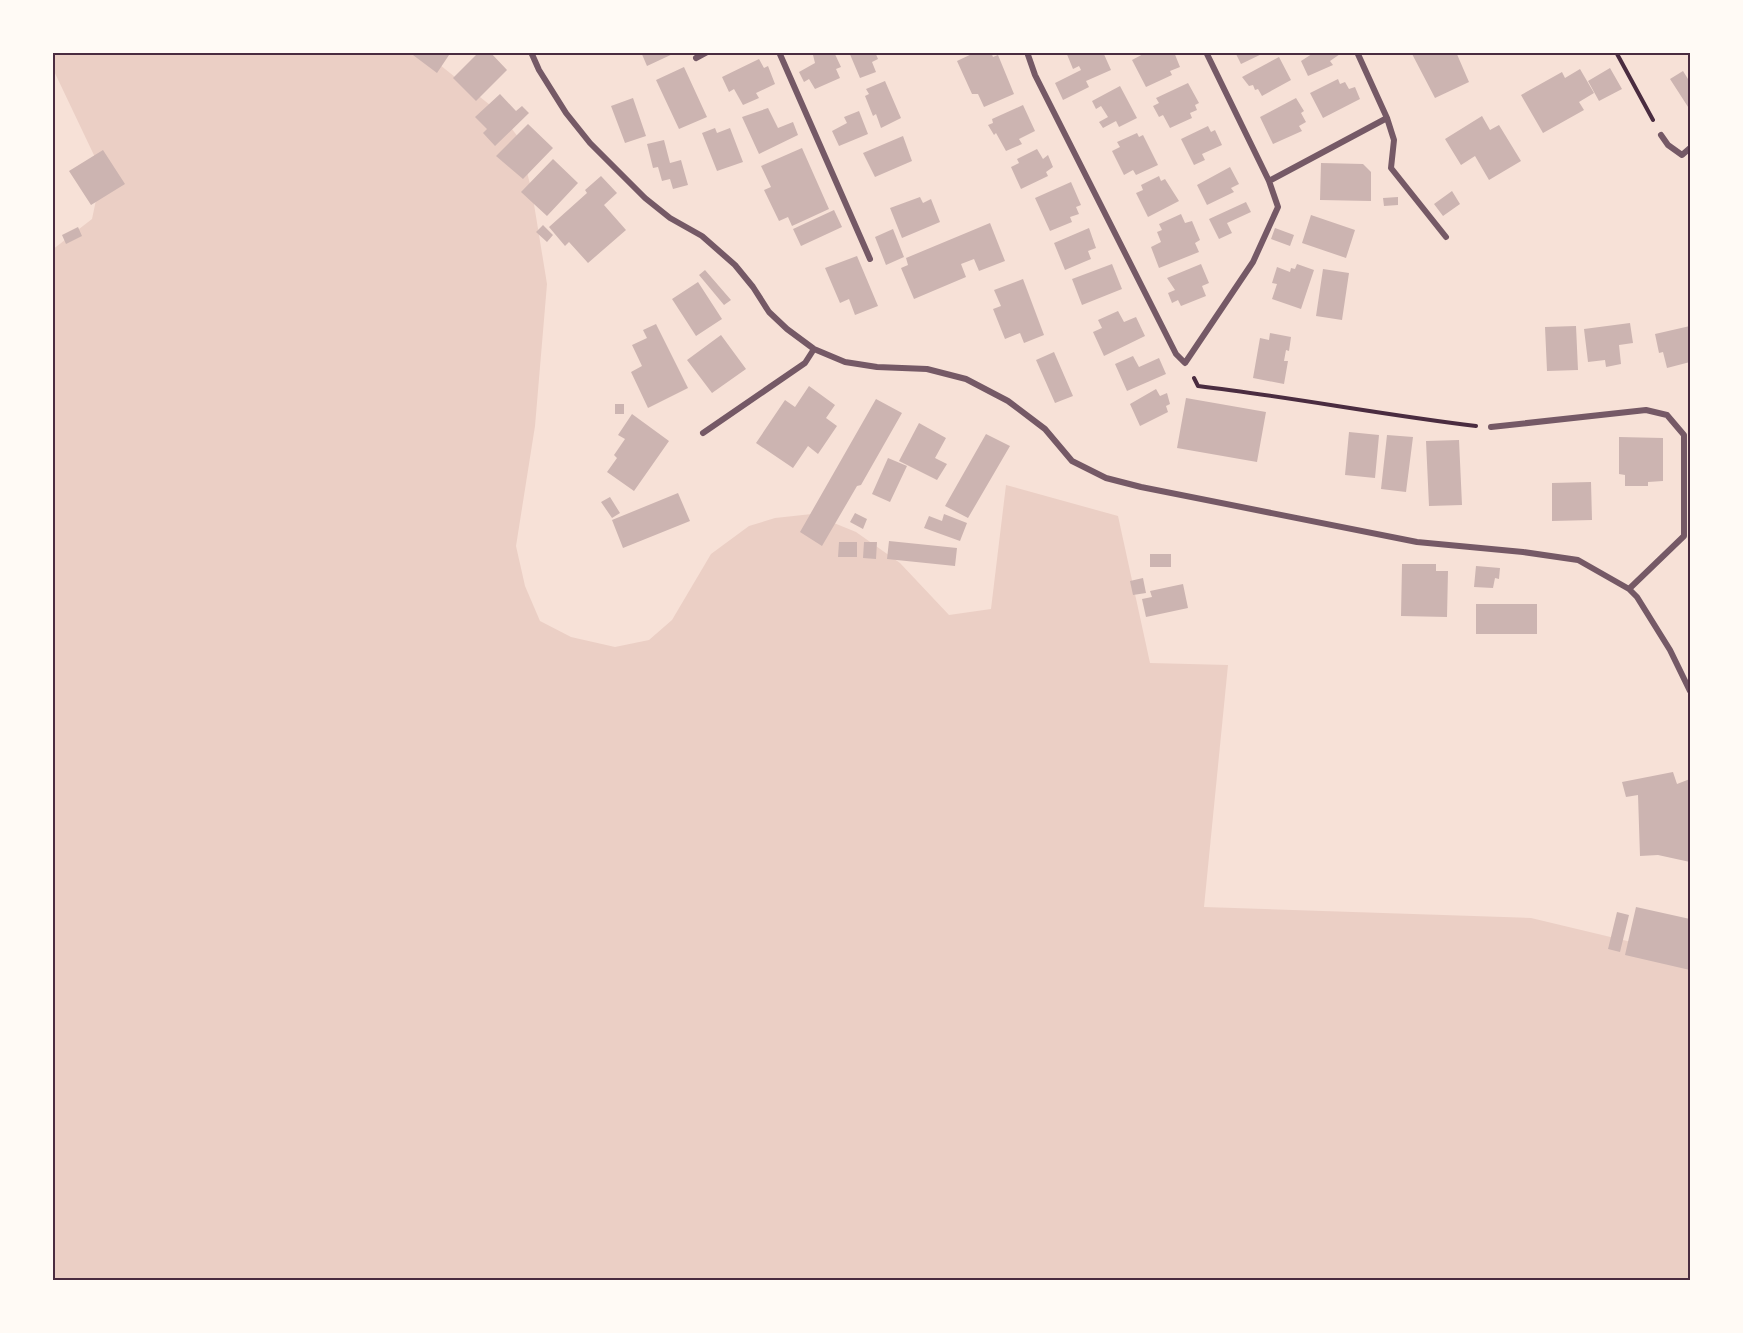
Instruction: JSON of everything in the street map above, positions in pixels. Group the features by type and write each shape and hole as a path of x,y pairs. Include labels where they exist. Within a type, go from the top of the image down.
{"street":[{"path":"531,52 539,70 566,113 591,143 645,198 670,218 702,236 735,265 769,312 787,330 814,349 845,362 877,367 927,369 966,379 1008,401 1045,429 1072,462 1106,478 1417,542 1578,560 1629,589 1637,597 1670,650 1690,691"},
{"path":"696,58 707,52"},
{"path":"779,52 870,259"},
{"path":"1027,52 1035,75 1176,354 1185,363 1253,262 1278,207 1269,181 1206,52"},
{"path":"1357,52 1387,118 1394,140 1391,168 1446,237"},
{"path":"1269,181 1387,118"},
{"path":"1661,135 1668,145 1682,155 1690,148"},
{"path":"703,433 805,363 814,349"},
{"path":"1491,427 1646,410 1668,415 1684,435 1684,536 1629,589"}],"path":[{"path":"1617,52 1661,135"},
{"path":"1185,363 1198,386 1397,416 1491,427"}],"shaded area":[{"path":"53,52 425,53 500,113 518,137 532,192 547,284 535,426 516,546 525,586 540,621 571,637 615,647 649,640 672,620 711,554 749,526 775,518 812,514 856,532 900,563 949,615 991,609 1006,485 1118,516 1150,663 1228,665 1204,907 1531,918 1690,956 1690,1280 53,1280 52,250 92,219 102,172 53,69"}],"building":[{"path":"409,52 451,52 437,73"},
{"path":"479,52 490,52 507,70 476,101 453,78"},
{"path":"641,52 677,52 647,66"},
{"path":"819,52 834,52 841,67 836,69 840,78 815,89 809,79 804,82 799,72 815,63 813,55"},
{"path":"849,52 875,52 878,59 872,62 876,72 860,78"},
{"path":"976,52 991,52 993,57 998,55 1014,94 984,107 978,94 972,94 957,61"},
{"path":"1066,52 1103,52 1111,70 1086,81 1089,87 1063,100 1055,83 1081,70 1079,66 1073,69"},
{"path":"1147,52 1174,52 1180,67 1170,71 1172,75 1146,87 1132,60"},
{"path":"1235,52 1266,52 1241,64"},
{"path":"1315,52 1343,52 1330,61 1333,65 1308,76 1301,61"},
{"path":"1411,52 1456,52 1469,82 1435,98"},
{"path":"1279,57 1291,80 1262,96 1258,89 1255,90 1253,85 1249,86 1242,77"},
{"path":"759,59 764,68 768,66 775,84 756,93 759,98 743,105 734,89 729,92 722,77"},
{"path":"684,67 707,117 679,129 656,80"},
{"path":"1610,68 1622,89 1599,101 1588,81"},
{"path":"1580,69 1594,93 1579,102 1584,110 1543,133 1521,95 1562,72 1565,78"},
{"path":"1683,71 1688,79 1690,77 1690,110 1670,79"},
{"path":"1338,79 1340,84 1345,82 1349,89 1355,87 1360,99 1323,118 1310,93"},
{"path":"885,81 901,118 881,128 865,96 869,94 866,89"},
{"path":"1188,83 1199,103 1195,105 1197,110 1190,113 1192,118 1170,128 1163,115 1159,117 1153,106 1159,103 1156,98"},
{"path":"1120,86 1137,118 1119,127 1116,121 1103,128 1099,122 1108,117 1101,106 1096,109 1092,101"},
{"path":"500,94 516,111 522,106 529,113 495,146 483,133 487,129 475,117"},
{"path":"633,98 646,136 625,143 611,106"},
{"path":"1296,98 1304,111 1301,113 1306,122 1299,126 1302,131 1273,144 1260,117"},
{"path":"1023,105 1035,131 1019,139 1022,144 1006,151 996,133 994,135 988,125 993,123 992,119"},
{"path":"768,108 778,128 793,122 798,135 759,154 742,117"},
{"path":"859,111 868,134 839,146 832,131 847,123 844,117"},
{"path":"1482,116 1490,130 1499,125 1521,161 1489,180 1475,156 1461,165 1445,139"},
{"path":"528,124 553,148 523,179 496,156"},
{"path":"1208,126 1211,132 1215,130 1222,145 1202,154 1205,160 1194,165 1181,139"},
{"path":"715,128 717,133 730,128 743,162 717,171 702,133"},
{"path":"1137,133 1139,137 1143,135 1158,165 1136,175 1133,170 1124,175 1112,151 1120,147 1117,142"},
{"path":"903,136 912,161 875,177 863,153"},
{"path":"664,140 670,163 681,160 688,185 673,189 670,179 662,181 658,167 653,168 647,144"},
{"path":"802,148 829,209 792,226 788,217 779,221 764,190 771,187 761,166"},
{"path":"1037,149 1043,159 1048,155 1053,167 1046,172 1048,176 1021,189 1011,167 1019,163 1017,159"},
{"path":"103,150 125,184 91,205 69,171"},
{"path":"553,159 578,183 547,216 521,192"},
{"path":"1321,163 1363,164 1371,172 1371,201 1320,200"},
{"path":"1230,167 1239,184 1231,188 1234,192 1207,205 1197,185"},
{"path":"601,176 617,193 604,205 626,230 588,263 569,242 565,246 549,227 587,193 585,190"},
{"path":"1159,176 1161,181 1165,179 1179,201 1148,217 1136,193 1143,190 1141,185"},
{"path":"1071,182 1081,205 1076,207 1079,214 1070,217 1072,222 1050,231 1035,198"},
{"path":"1452,191 1460,204 1443,216 1434,204"},
{"path":"920,197 923,203 931,199 940,222 902,238 890,208"},
{"path":"1398,197 1398,205 1384,206 1383,198"},
{"path":"1246,202 1251,212 1227,223 1232,233 1219,239 1209,219"},
{"path":"834,210 842,227 801,246 793,229"},
{"path":"1181,214 1185,223 1192,221 1200,240 1195,243 1199,252 1159,268 1151,247 1161,242 1157,232 1162,230 1159,224"},
{"path":"1311,215 1355,230 1346,258 1302,243"},
{"path":"990,223 1005,261 979,271 974,259 961,264 966,277 914,299 901,268 908,265 906,258"},
{"path":"543,225 553,235 547,242 536,232"},
{"path":"78,227 82,236 66,244 62,235"},
{"path":"1089,228 1096,248 1088,251 1091,259 1065,270 1054,243"},
{"path":"1275,228 1294,235 1290,246 1271,239"},
{"path":"893,229 904,257 886,265 875,237"},
{"path":"857,256 878,306 855,315 849,299 840,303 825,268"},
{"path":"1112,264 1122,289 1082,305 1072,279"},
{"path":"1201,264 1209,283 1202,286 1206,296 1181,306 1178,300 1172,303 1168,293 1175,290 1167,278"},
{"path":"1297,264 1314,270 1301,309 1272,299 1277,284 1272,283 1277,267 1290,272 1291,268 1295,269"},
{"path":"1323,269 1349,273 1342,320 1316,316"},
{"path":"705,270 731,300 724,305 699,275"},
{"path":"1023,279 1044,335 1024,343 1020,333 1005,339 993,309 1001,306 994,290"},
{"path":"698,282 722,319 696,336 672,299"},
{"path":"1118,311 1124,322 1136,317 1145,336 1104,356 1093,332 1102,328 1098,320"},
{"path":"1630,323 1633,343 1619,345 1621,364 1606,367 1605,360 1588,362 1584,329"},
{"path":"656,324 688,388 648,408 631,372 642,366 632,345 647,338 643,330"},
{"path":"1576,326 1578,370 1547,371 1545,327"},
{"path":"1690,326 1690,362 1667,368 1663,352 1659,353 1655,334"},
{"path":"1270,333 1291,337 1289,351 1286,350 1284,361 1288,361 1284,384 1253,378 1260,338 1269,340"},
{"path":"721,335 746,369 712,393 687,360"},
{"path":"1054,352 1073,396 1055,403 1036,360"},
{"path":"1133,356 1139,367 1159,358 1166,374 1127,391 1115,364"},
{"path":"809,386 835,405 826,418 837,426 818,454 808,446 793,468 756,443 785,400 795,407"},
{"path":"1156,389 1160,396 1167,393 1170,404 1166,406 1168,412 1140,426 1130,404"},
{"path":"1186,398 1266,412 1257,462 1177,448"},
{"path":"876,399 902,413 861,485 857,486 822,546 800,532"},
{"path":"615,404 624,404 624,414 615,414"},
{"path":"632,414 669,441 634,491 607,472 617,458 614,455 625,439 618,435"},
{"path":"919,423 946,438 935,458 947,464 937,480 899,461"},
{"path":"1349,432 1379,435 1375,478 1345,475"},
{"path":"986,434 1010,446 968,518 945,506"},
{"path":"1387,435 1413,437 1406,492 1381,489"},
{"path":"1619,437 1663,438 1663,481 1648,482 1648,486 1625,486 1625,475 1619,474"},
{"path":"1459,440 1462,505 1429,506 1426,441"},
{"path":"888,458 907,466 890,502 872,494"},
{"path":"1591,482 1592,520 1552,521 1552,483"},
{"path":"678,493 690,521 623,548 612,520"},
{"path":"610,497 620,513 612,518 601,502"},
{"path":"855,513 867,519 863,529 850,522"},
{"path":"944,514 967,523 960,541 924,528 929,516 942,521"},
{"path":"889,541 957,548 955,566 887,559"},
{"path":"839,542 857,542 857,557 838,557"},
{"path":"864,542 877,542 876,559 863,558"},
{"path":"1150,554 1171,554 1171,567 1150,567"},
{"path":"1402,564 1436,564 1436,571 1448,571 1447,617 1401,616"},
{"path":"1476,566 1500,568 1499,579 1495,578 1493,588 1474,587"},
{"path":"1143,578 1146,593 1133,595 1130,581"},
{"path":"1183,584 1188,608 1146,617 1142,599 1152,597 1150,591"},
{"path":"1476,604 1537,604 1537,634 1476,634"},
{"path":"1673,772 1677,784 1690,779 1690,862 1658,855 1640,856 1638,795 1626,797 1622,782"},
{"path":"1636,907 1690,919 1690,970 1625,955"},
{"path":"1617,912 1629,915 1620,952 1608,949"}]}
